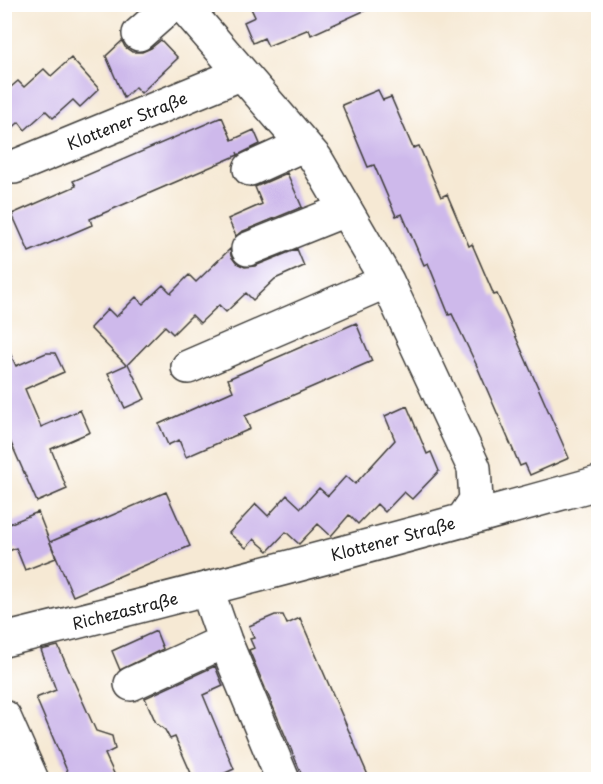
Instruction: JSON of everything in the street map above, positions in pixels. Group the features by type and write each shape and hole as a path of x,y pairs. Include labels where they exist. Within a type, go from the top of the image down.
{"street":[{"path":"140,34 173,4"},
{"name":"Klottener Straße","path":"182,4 240,74 316,159 387,281 474,468 476,500 462,521 245,578"},
{"name":"Klottener Straße","path":"14,167 240,74"},
{"path":"250,169 303,146"},
{"path":"248,249 345,210"},
{"path":"188,367 387,281"},
{"path":"462,521 598,483"},
{"name":"Richezastraße","path":"4,640 207,590 245,578"},
{"path":"207,590 225,642 283,780"},
{"path":"131,684 225,642"},
{"path":"4,717 32,780"}],"building":[{"path":"249,4 379,4 311,35 309,29 268,46 264,38 253,43 244,22 255,17"},
{"path":"161,40 178,58 141,93 135,87 124,98 106,56 122,41 125,47 132,52 142,52"},
{"path":"71,58 99,89 80,107 73,100 53,118 46,111 25,130 19,122 4,136 4,93 18,81 24,87 44,69 51,76"},
{"path":"378,90 383,100 391,97 413,148 419,146 441,197 447,194 469,246 472,244 494,295 497,294 569,458 530,475 525,464 520,466 476,364 452,314 449,315 428,263 424,265 402,214 396,216 374,165 368,167 342,105"},
{"path":"222,117 232,140 254,130 260,144 90,219 92,225 29,252 12,214 76,186 73,181"},
{"path":"287,173 302,207 236,236 228,219 262,204 255,187"},
{"path":"230,249 231,256 236,263 245,267 255,266 297,249 304,266 275,279 253,300 246,293 226,312 219,305 200,323 192,315 173,334 165,326 128,364 145,399 125,408 108,373 126,365 90,328 108,309 116,317 136,297 143,304 163,285 171,293 189,275 196,282"},
{"path":"356,323 372,361 245,416 250,429 186,457 179,440 168,445 159,424 233,391 228,379"},
{"path":"4,340 16,366 46,353 55,353 64,372 25,389 41,427 80,410 90,432 51,449 67,489 37,502 4,427"},
{"path":"407,406 427,454 431,452 439,471 412,499 404,492 385,512 377,504 358,524 349,515 331,536 318,524 299,544 286,532 268,551 254,539 246,548 229,533 256,504 268,516 287,495 301,508 319,488 328,496 346,476 355,484 395,440 385,416"},
{"path":"166,492 190,546 73,596 50,542"},
{"path":"38,512 56,558 25,570 16,548 4,553 4,526"},
{"path":"275,615 283,615 287,624 300,618 370,780 304,780 249,650 254,648 250,639 254,638 249,626"},
{"path":"156,631 163,649 120,670 112,651"},
{"path":"58,646 96,731 112,736 115,749 105,754 117,780 71,780 36,698 56,690 41,650"},
{"path":"215,666 223,686 203,695 234,769 210,780 194,780 175,737 170,739 165,730 156,723 145,698"}]}
